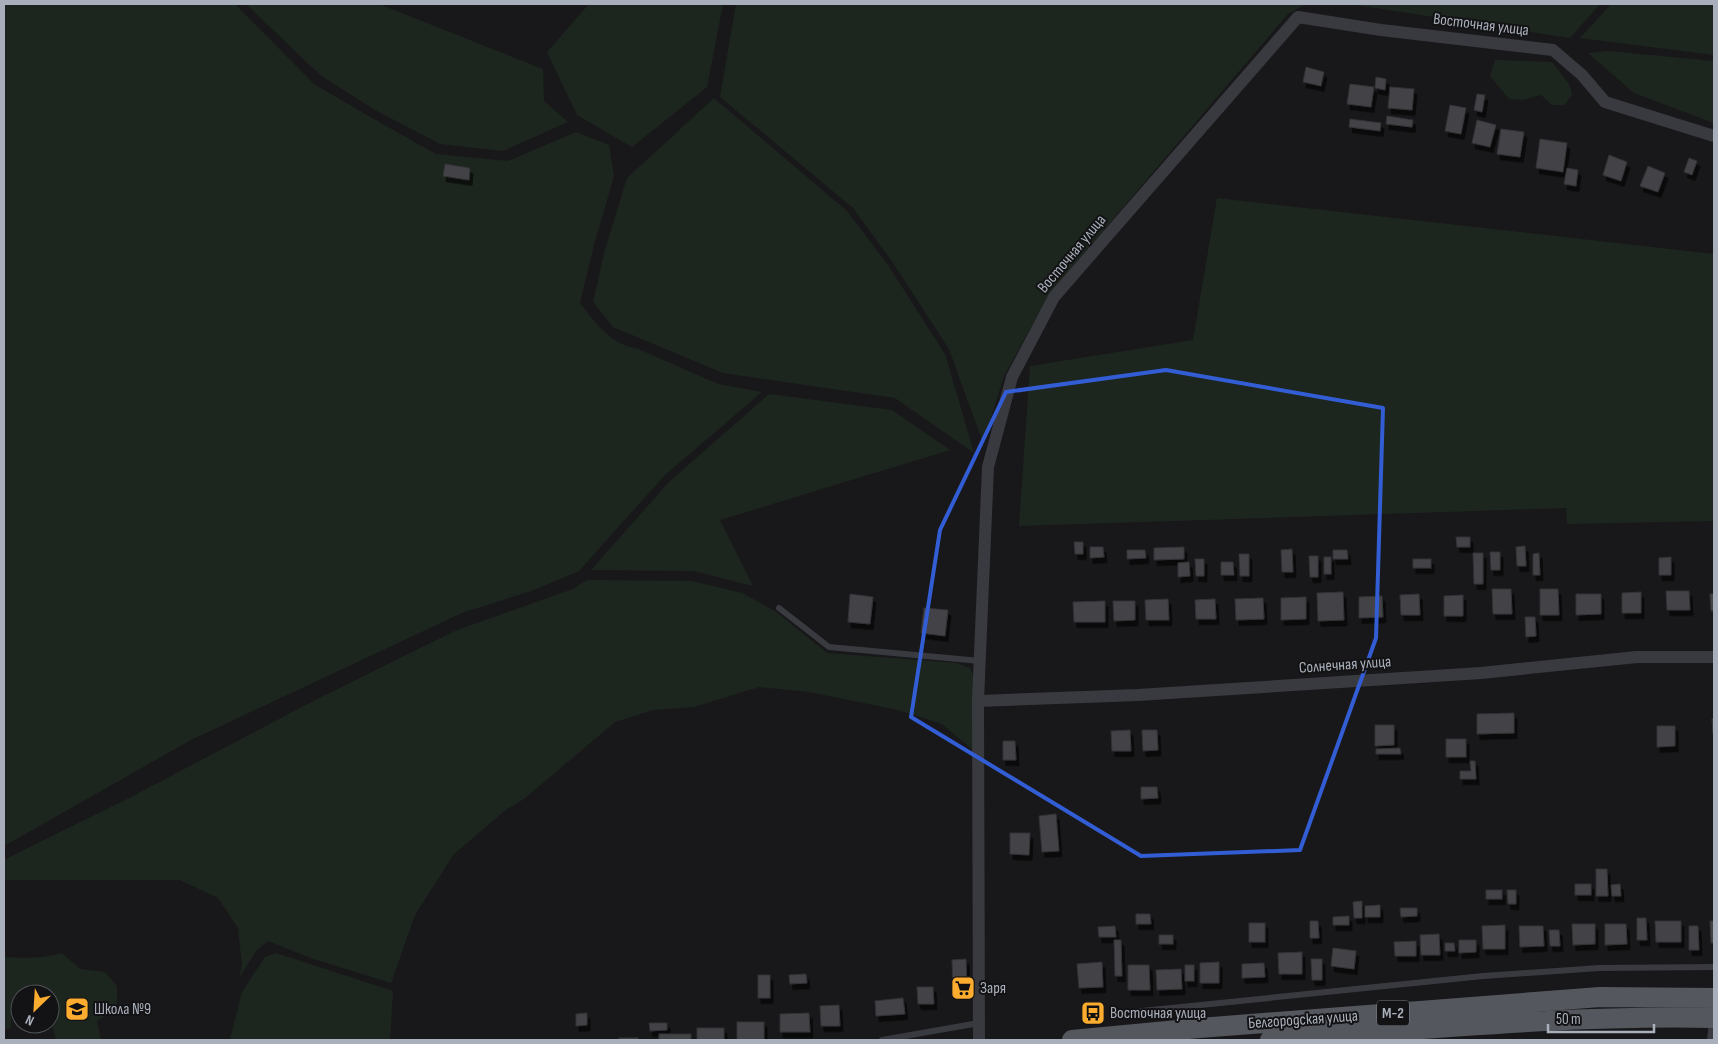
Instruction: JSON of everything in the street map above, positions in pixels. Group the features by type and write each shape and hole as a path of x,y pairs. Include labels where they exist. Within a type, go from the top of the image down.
{"main road":[{"name":"Белгородская улица","path":"1072,1040 1199,1028 1590,998 1714,998"},
{"name":"Белгородская улица","path":"1270,1040 1502,1024 1713,1018"}],"street":[{"name":"Восточная улица","path":"979,1040 978,700 988,466 1012,377 1054,298 1298,16 1381,30 1554,50 1582,75 1606,102 1714,136"},
{"name":"Солнечная улица","path":"978,700 1138,695 1442,675 1637,657 1714,657"}],"lane":[{"path":"779,608 829,647 980,661"},
{"path":"1132,1012 1474,977 1599,968 1714,967"},
{"path":"1710,1040 1713,1018"},
{"path":"882,1040 979,1023"}],"highlighted area":[{"path":"1166,370 1383,408 1376,638 1300,850 1141,856 911,717 940,530 1006,392"}],"shaded area":[{"path":"4,4 235,4 314,84 436,154 508,161 576,132 609,145 614,176 580,303 604,332 627,346 636,348 718,384 762,392 665,475 579,571 531,591 462,613 191,740 4,846"},
{"path":"246,4 379,4 543,69 544,101 568,122 503,151 440,144 375,110 320,75"},
{"path":"589,4 723,4 707,87 632,147 577,115 547,52"},
{"path":"736,4 1306,4 1288,14 1050,293 1004,376 983,443 949,349 893,263 853,208 720,97"},
{"path":"1350,4 1600,4 1570,38"},
{"path":"1611,4 1714,4 1714,55 1580,38"},
{"path":"1608,51 1714,61 1714,123 1634,93 1588,53"},
{"path":"1495,60 1552,62 1569,84 1572,94 1565,105 1552,105 1541,95 1523,100 1509,99 1490,76"},
{"path":"714,98 847,211 888,265 945,354 974,453 895,398 723,373 613,327 593,302 605,250 627,178"},
{"path":"1217,198 1714,254 1714,521 1567,524 1566,508 1019,526 1030,366 1193,340"},
{"path":"769,394 892,410 950,450 720,520 753,586 694,571 591,570 669,482"},
{"path":"587,580 692,581 742,593 775,611 827,653 957,663 970,668 974,677 973,750 942,724 898,710 809,692 759,687 694,707 653,710 615,722 524,799 507,809 454,854 415,915 391,983 311,958 268,941 256,951 239,978 242,965 238,928 218,898 180,880 4,880 4,860 133,796 317,699 457,630 573,589"},
{"name":"Школа №9","path":"62,953 80,969 105,972 117,986 117,1008 97,1021 101,1040 56,1040 54,1034 60,1034 60,984 10,984 10,1028 4,1030 4,957 26,958"},
{"path":"276,953 393,991 390,1040 230,1040 242,992 265,957"}],"building":[{"path":"1306,67 1324,72 1321,86 1303,82"},
{"path":"1376,77 1386,79 1385,90 1375,88"},
{"path":"1350,84 1374,87 1371,107 1347,104"},
{"path":"1390,87 1414,89 1412,110 1388,108"},
{"path":"1477,94 1485,95 1482,112 1474,110"},
{"path":"1450,105 1466,108 1461,134 1445,131"},
{"path":"1387,116 1413,120 1412,127 1386,124"},
{"path":"1350,119 1381,123 1380,131 1349,127"},
{"path":"1477,120 1496,125 1490,147 1472,143"},
{"path":"1501,129 1524,132 1520,157 1497,154"},
{"path":"1540,139 1567,143 1563,172 1536,168"},
{"path":"1609,155 1627,162 1621,181 1603,175"},
{"path":"1689,158 1697,161 1692,175 1684,172"},
{"path":"445,164 470,168 469,180 443,176"},
{"path":"1648,166 1665,173 1658,192 1640,186"},
{"path":"1567,168 1578,170 1576,186 1564,184"},
{"path":"1456,537 1470,537 1470,547 1457,547"},
{"path":"1074,542 1083,542 1083,554 1075,554"},
{"path":"1525,546 1526,566 1517,566 1516,547"},
{"path":"1090,547 1103,547 1104,557 1090,558"},
{"path":"1184,547 1184,559 1154,560 1154,548"},
{"path":"1292,549 1293,572 1282,572 1281,550"},
{"path":"1127,550 1145,550 1146,558 1127,559"},
{"path":"1333,550 1347,550 1348,559 1333,559"},
{"path":"1490,552 1500,552 1500,570 1491,570"},
{"path":"1473,553 1483,553 1483,584 1474,584"},
{"path":"1539,553 1540,575 1533,575 1533,554"},
{"path":"1239,554 1249,554 1249,576 1240,576"},
{"path":"1309,556 1318,556 1318,577 1310,577"},
{"path":"1324,557 1331,557 1331,574 1324,574"},
{"path":"1671,557 1671,575 1659,575 1659,558"},
{"path":"1195,559 1204,559 1204,576 1196,576"},
{"path":"1413,559 1431,559 1431,568 1413,568"},
{"path":"1189,562 1190,576 1178,577 1178,563"},
{"path":"1221,562 1233,562 1234,575 1221,575"},
{"path":"1492,589 1511,589 1512,614 1493,614"},
{"path":"1540,589 1558,589 1559,615 1540,615"},
{"path":"1666,591 1689,591 1690,610 1667,610"},
{"path":"1343,592 1344,620 1318,621 1317,593"},
{"path":"1641,592 1641,613 1622,613 1622,593"},
{"path":"850,594 873,597 870,624 848,622"},
{"path":"1419,594 1420,615 1401,615 1400,595"},
{"path":"1576,594 1601,594 1601,614 1576,615"},
{"path":"1710,594 1714,594 1714,611 1711,611"},
{"path":"1463,595 1463,616 1444,616 1444,596"},
{"path":"1382,596 1383,617 1359,618 1359,597"},
{"path":"1306,597 1306,619 1281,620 1281,598"},
{"path":"1263,598 1264,619 1236,620 1235,599"},
{"path":"1168,599 1169,620 1146,620 1145,600"},
{"path":"1215,599 1216,619 1196,619 1195,600"},
{"path":"1105,601 1105,622 1074,622 1073,602"},
{"path":"1113,601 1135,601 1135,620 1114,621"},
{"path":"924,608 948,610 945,636 921,633"},
{"path":"1525,617 1535,617 1536,636 1526,637"},
{"path":"1514,713 1514,733 1477,734 1477,714"},
{"path":"1712,719 1714,719 1714,734 1713,734"},
{"path":"1375,725 1394,725 1394,745 1375,746"},
{"path":"1657,726 1675,726 1675,746 1657,747"},
{"path":"1130,730 1131,751 1112,751 1111,731"},
{"path":"1142,730 1157,730 1158,750 1143,751"},
{"path":"1446,739 1466,739 1466,757 1446,757"},
{"path":"1003,741 1015,741 1016,760 1003,760"},
{"path":"1400,748 1401,754 1376,754 1376,749"},
{"path":"1470,761 1475,761 1476,779 1460,779 1460,771 1471,771"},
{"path":"1141,787 1157,787 1158,798 1141,799"},
{"path":"1056,814 1059,851 1042,852 1039,816"},
{"path":"1010,833 1030,833 1029,855 1010,854"},
{"path":"1596,869 1607,869 1608,896 1596,896"},
{"path":"1575,884 1591,884 1591,895 1575,895"},
{"path":"1620,884 1621,896 1612,896 1611,885"},
{"path":"1486,890 1502,890 1502,899 1486,899"},
{"path":"1507,890 1516,890 1516,904 1508,904"},
{"path":"1362,901 1362,918 1354,918 1353,902"},
{"path":"1380,905 1380,917 1365,917 1365,906"},
{"path":"1400,908 1417,908 1417,916 1401,917"},
{"path":"1136,914 1150,914 1151,924 1136,924"},
{"path":"1349,916 1349,925 1333,925 1333,917"},
{"path":"1637,918 1646,918 1647,940 1637,940"},
{"path":"1310,921 1318,921 1319,938 1310,938"},
{"path":"1655,921 1681,921 1681,942 1656,942"},
{"path":"1710,921 1714,921 1714,943 1711,943"},
{"path":"1249,923 1265,923 1265,942 1249,942"},
{"path":"1572,924 1595,924 1595,944 1573,945"},
{"path":"1605,924 1626,924 1627,944 1605,945"},
{"path":"1505,925 1505,949 1483,949 1482,926"},
{"path":"1115,926 1116,937 1099,937 1098,927"},
{"path":"1519,926 1543,926 1544,946 1520,947"},
{"path":"1689,926 1698,926 1699,950 1689,950"},
{"path":"1549,930 1559,930 1560,946 1550,946"},
{"path":"1439,934 1440,955 1421,955 1420,935"},
{"path":"1159,935 1173,935 1173,944 1159,944"},
{"path":"1114,940 1121,940 1122,976 1115,976"},
{"path":"1459,940 1476,940 1476,952 1459,953"},
{"path":"1416,941 1416,956 1395,956 1394,942"},
{"path":"1445,943 1454,943 1455,951 1445,951"},
{"path":"1333,948 1356,951 1354,969 1331,966"},
{"path":"1302,952 1302,974 1279,974 1278,953"},
{"path":"966,959 967,990 953,990 952,960"},
{"path":"1311,959 1322,959 1322,980 1312,980"},
{"path":"1102,962 1103,987 1079,988 1077,964"},
{"path":"1219,962 1219,983 1200,983 1200,963"},
{"path":"1264,963 1265,977 1242,978 1242,964"},
{"path":"1128,965 1149,965 1150,990 1128,990"},
{"path":"1185,965 1194,965 1194,981 1185,981"},
{"path":"1181,969 1182,989 1157,990 1156,970"},
{"path":"806,974 807,983 790,984 789,975"},
{"path":"758,975 770,975 770,998 758,998"},
{"path":"917,987 933,987 934,1004 918,1004"},
{"path":"903,998 905,1014 876,1016 875,1001"},
{"path":"839,1005 840,1026 821,1026 820,1006"},
{"path":"1099,1012 1099,1016 1090,1017 1090,1013"},
{"path":"587,1013 587,1025 576,1026 576,1014"},
{"path":"809,1013 810,1032 780,1032 780,1014"},
{"path":"737,1022 764,1022 764,1040 737,1040"},
{"path":"649,1023 667,1023 667,1030 650,1031"},
{"path":"697,1028 724,1028 724,1040 697,1040"},
{"path":"659,1034 691,1034 691,1040 659,1040"},
{"path":"619,1038 638,1038 638,1040 619,1040"}],"place":[{"name":"Заря","path":"963,988"},
{"name":"Школа №9","path":"77,1009"},
{"name":"Восточная улица","path":"1093,1013"}]}
